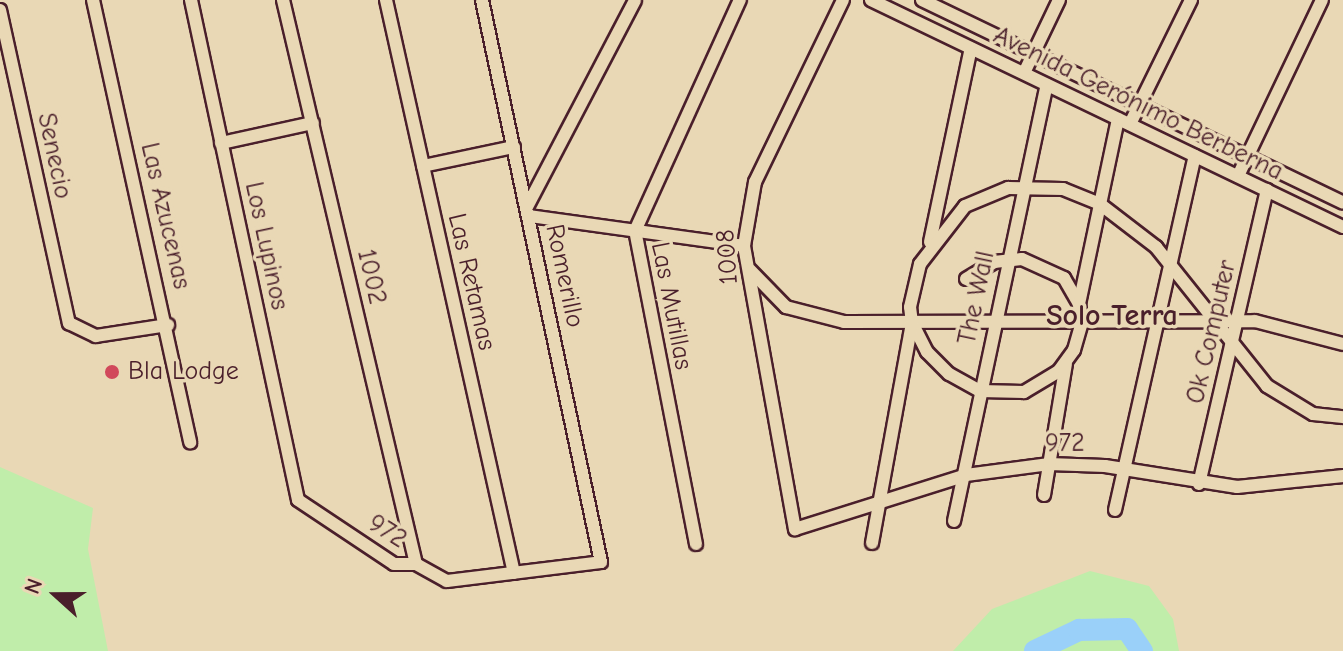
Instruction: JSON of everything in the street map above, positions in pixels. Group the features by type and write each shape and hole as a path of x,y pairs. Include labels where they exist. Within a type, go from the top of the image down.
{"street":[{"name":"Las Azucenas","path":"93,0 168,325 190,442"},
{"name":"Los Lupinos","path":"191,0 298,500"},
{"name":"1002","path":"283,0 416,564"},
{"name":"Las Retamas","path":"386,0 514,573"},
{"name":"Romerillo","path":"482,0 601,562"},
{"path":"635,0 528,211 635,231 744,246"},
{"name":"Las Mutillas","path":"696,544 635,231 740,0"},
{"name":"1008","path":"795,529 744,246 755,182 843,0"},
{"name":"Avenida Gerónimo Berberna","path":"871,0 1343,226"},
{"path":"1024,73 1059,0"},
{"path":"1044,495 1067,360 1082,322 1079,304 1100,204 1124,122 1139,106 1191,0"},
{"path":"1238,176 1322,0"},
{"path":"922,24 929,2"},
{"name":"Avenida Gerónimo Berberna","path":"929,2 1343,203"},
{"name":"Senecio","path":"0,10 65,311 76,329 96,336 168,325"},
{"path":"872,543 877,502 912,323 913,284 929,249 971,48"},
{"name":"The Wall","path":"954,521 1047,85"},
{"path":"221,143 313,123"},
{"path":"423,166 514,147"},
{"path":"1115,510 1195,156"},
{"path":"929,249 965,206 984,195 1024,187 1063,189 1100,204 1171,263 1232,343 1281,397 1313,414 1343,417"},
{"name":"Ok Computer","path":"1199,484 1267,190"},
{"path":"966,279 1008,260 1052,269 1079,304"},
{"path":"748,268 777,301 799,312 844,322 994,324 1237,320 1294,328 1343,344"},
{"path":"912,323 938,364 980,391 1024,392 1049,378 1067,360"},
{"name":"972","path":"795,529 966,475 1049,464 1125,470 1199,484 1252,487 1343,476"},
{"name":"972","path":"298,500 394,564 402,568 416,564 447,581 601,562"}],"green space":[{"path":"0,467 93,508 88,549 108,651 0,651"},
{"path":"1090,571 1149,586 1173,619 1179,651 953,651 992,609"}],"waterway":[{"path":"1035,651 1079,630 1127,629 1142,651"}],"place":[{"name":"Bla Lodge","path":"112,372"}],"district":[{"name":"Solo Terra","path":"1112,316"}]}
